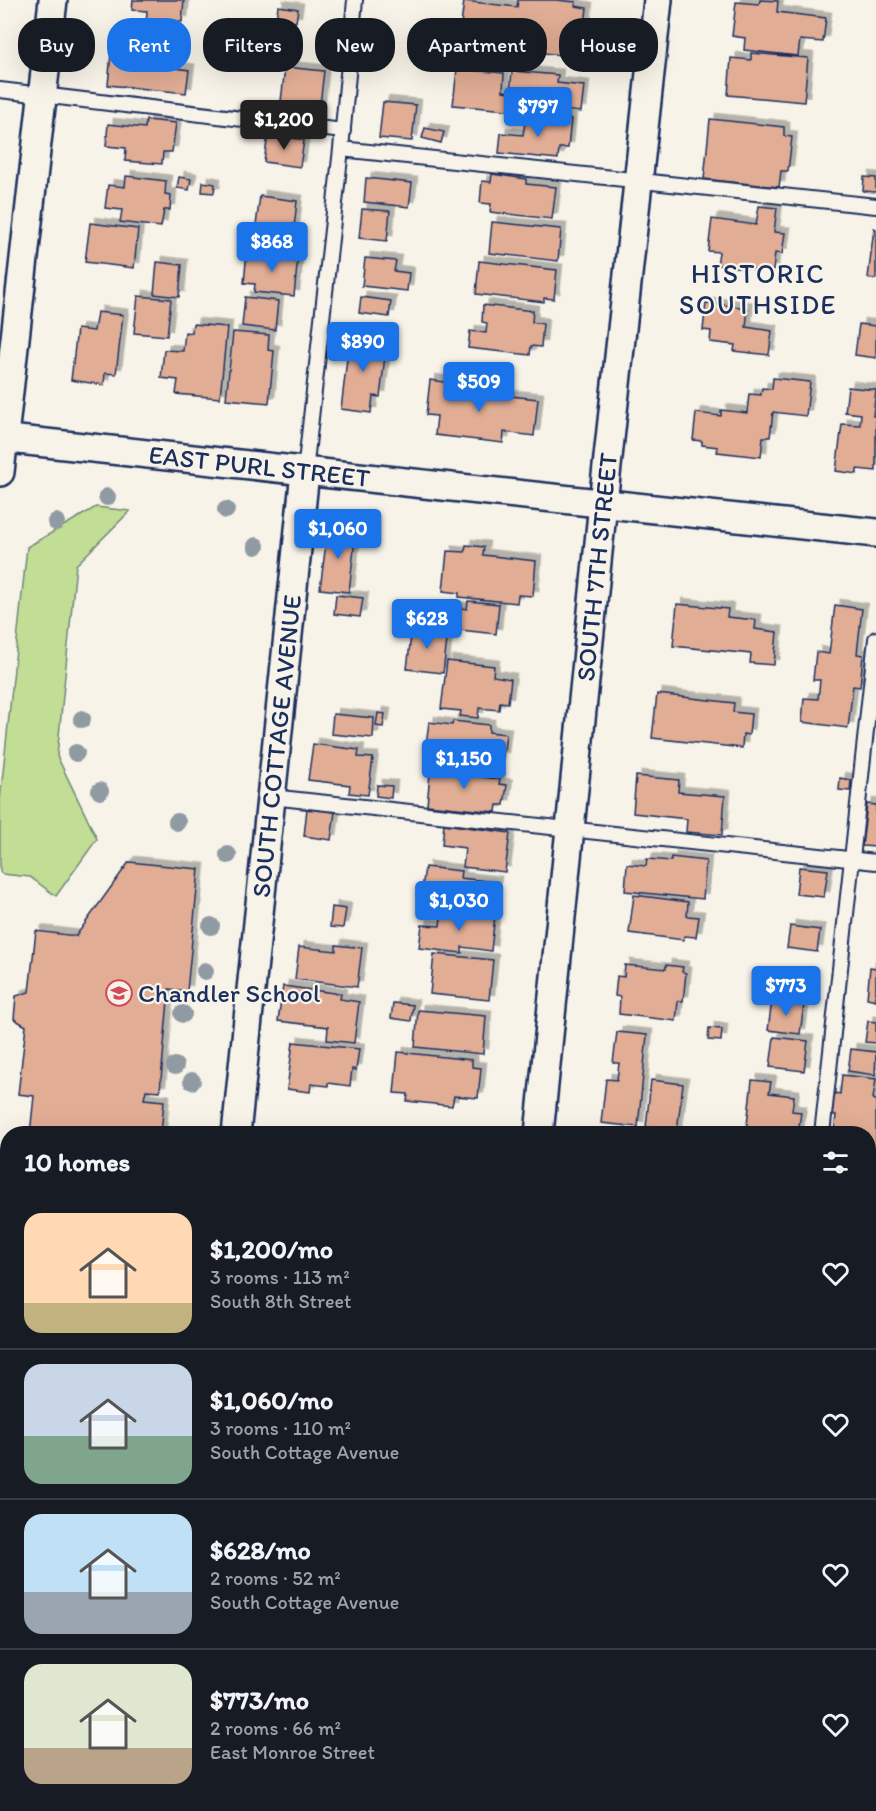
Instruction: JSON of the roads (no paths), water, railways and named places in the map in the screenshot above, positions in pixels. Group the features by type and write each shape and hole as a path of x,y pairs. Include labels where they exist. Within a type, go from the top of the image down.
{"street":[{"path":"0,472 53,0"},
{"name":"SOUTH 7TH STREET","path":"540,1126 603,503 658,0"},
{"name":"EAST PURL STREET","path":"2,439 876,534"},
{"name":"SOUTH COTTAGE AVENUE","path":"241,1126 271,797 305,472"}],"lane":[{"name":"SOUTH COTTAGE AVENUE","path":"305,472 343,131 355,0"},
{"path":"0,90 343,131"},
{"path":"341,149 876,206"},
{"path":"823,1126 876,639"},
{"path":"271,797 876,862"}],"place":[{"name":"Chandler School","path":"119,993"}],"district":[{"name":"HISTORIC SOUTHSIDE","path":"758,290"}]}
